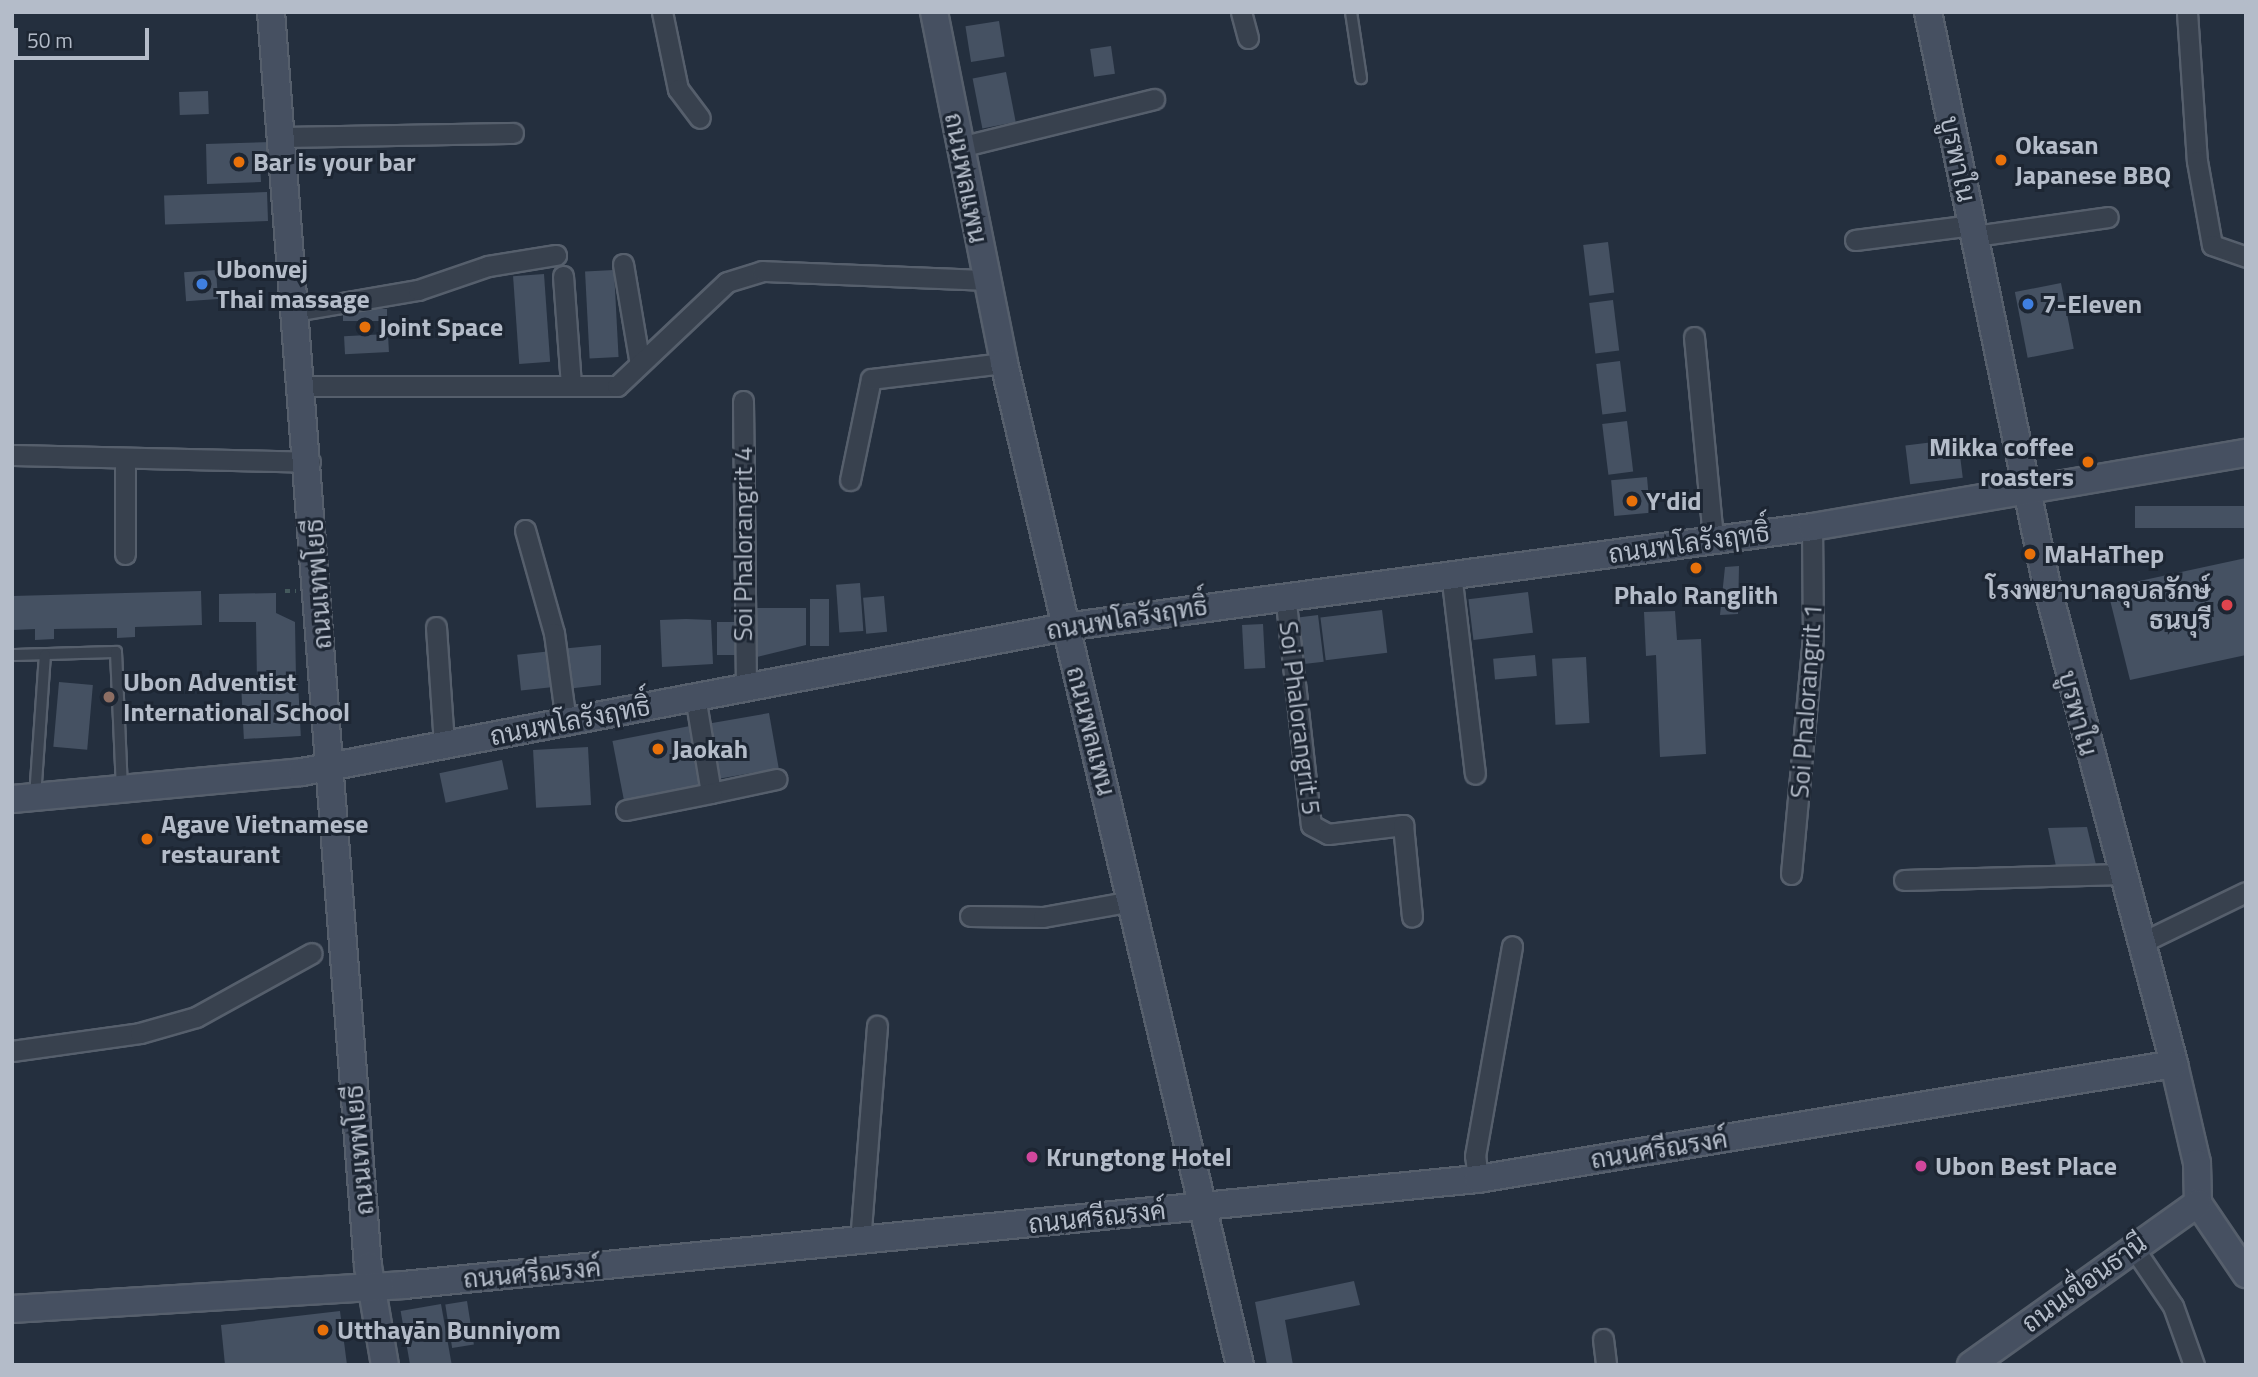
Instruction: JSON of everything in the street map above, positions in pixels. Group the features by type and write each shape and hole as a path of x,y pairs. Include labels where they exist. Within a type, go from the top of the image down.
{"street":[{"name":"ถนนเทพโยธี","path":"271,12 279,137 310,462 370,1288 385,1365"},
{"path":"662,12 678,89 700,118"},
{"name":"ถนนพลแพน","path":"934,12 1004,363 1132,901 1200,1207 1240,1365"},
{"path":"1241,12 1248,38"},
{"name":"บูรพาใน","path":"1928,12 2027,493 2122,874 2143,942 2174,1064 2197,1163 2198,1203"},
{"path":"2187,12 2197,161 2213,245 2246,257"},
{"path":"960,148 1154,99"},
{"path":"279,137 513,133"},
{"path":"1855,240 2108,217"},
{"path":"295,311 418,290 488,266 556,256"},
{"path":"623,264 640,364"},
{"path":"302,386 617,386 727,282 762,271 986,280"},
{"path":"564,276 571,386"},
{"path":"1694,337 1713,539"},
{"path":"850,480 871,379 1004,363"},
{"name":"Soi Phalorangrit 4","path":"743,401 746,686"},
{"name":"ถนนพโลรังฤทธิ์","path":"23,798 122,792 331,766 1065,627 1285,594 1812,527 2027,493 2246,453"},
{"path":"12,455 310,462"},
{"path":"125,458 125,554"},
{"name":"Soi Phalorangrit 1","path":"1791,874 1813,639 1812,527"},
{"path":"525,530 554,633 566,722"},
{"path":"1451,573 1475,774"},
{"name":"Soi Phalorangrit 5","path":"1285,594 1311,825 1328,834 1403,825 1412,917"},
{"path":"436,627 444,746"},
{"path":"695,696 710,793"},
{"path":"626,810 777,779"},
{"path":"1904,880 2122,874"},
{"path":"2143,942 2246,892"},
{"path":"970,916 1043,917 1132,901"},
{"path":"1478,1179 1475,1156 1512,946"},
{"path":"12,1052 139,1033 196,1017 312,953"},
{"path":"860,1242 877,1026"},
{"name":"ถนนศรีณรงค์","path":"12,1309 370,1288 860,1242 1478,1179 2174,1064"},
{"path":"2198,1203 2246,1274"},
{"name":"ถนนเขื่อนธานี","path":"1971,1365 2198,1203"},
{"path":"2133,1247 2173,1306 2194,1365"},
{"path":"1603,1339 1606,1365"}],"lane":[{"path":"1351,12 1361,78"},
{"path":"12,655 116,652 122,792"},
{"path":"23,798 45,655"}],"building":[{"path":"999,21 1005,57 971,62 965,26"},
{"path":"1111,46 1115,74 1094,77 1090,49"},
{"path":"1006,72 1016,122 982,129 973,78"},
{"path":"208,91 209,114 180,115 179,92"},
{"path":"272,142 272,164 260,164 261,182 207,184 206,144"},
{"path":"267,192 268,221 165,225 164,196"},
{"path":"1608,242 1614,293 1589,296 1583,245"},
{"path":"216,270 218,299 186,301 184,272"},
{"path":"614,270 619,357 590,358 585,272"},
{"path":"544,274 550,362 519,364 513,276"},
{"path":"2061,283 2074,349 2028,358 2015,292"},
{"path":"1613,300 1619,351 1595,354 1589,303"},
{"path":"343,309 387,309 387,321 343,321"},
{"path":"388,334 389,352 345,354 344,336"},
{"path":"1620,361 1626,412 1602,415 1596,364"},
{"path":"1627,421 1633,472 1608,475 1602,424"},
{"path":"1958,439 1963,478 1910,484 1905,445"},
{"path":"1647,477 1650,513 1614,516 1611,480"},
{"path":"2135,506 2246,506 2246,528 2135,528"},
{"path":"2246,558 2246,655 2130,680 2107,588"},
{"path":"1739,566 1738,614 1720,615 1725,567"},
{"path":"860,583 863,631 839,633 836,585"},
{"path":"201,591 202,625 135,627 135,637 117,638 117,628 54,629 54,639 35,640 35,629 12,630 12,596"},
{"path":"1528,592 1533,633 1473,640 1468,599"},
{"path":"276,593 276,613 295,622 296,679 257,681 256,622 219,622 219,594"},
{"path":"884,596 887,632 866,634 863,598"},
{"path":"810,599 829,599 829,646 810,646"},
{"path":"754,608 806,608 806,645 753,658"},
{"path":"1382,610 1387,653 1326,660 1320,618"},
{"path":"1675,611 1677,640 1701,639 1706,754 1660,757 1656,655 1646,656 1644,612"},
{"path":"1318,615 1324,662 1304,664 1298,617"},
{"path":"660,620 711,620 713,664 662,667"},
{"path":"717,622 736,622 736,655 717,655"},
{"path":"1263,624 1265,668 1244,669 1242,625"},
{"path":"601,645 601,685 566,689 560,649"},
{"path":"552,651 556,687 521,690 517,655"},
{"path":"1535,655 1537,676 1495,680 1493,659"},
{"path":"1586,657 1589,723 1556,725 1552,659"},
{"path":"59,682 93,685 87,750 53,747"},
{"path":"298,682 301,736 244,739 241,685"},
{"path":"769,713 779,768 718,779 708,724"},
{"path":"690,726 701,785 624,800 612,741"},
{"path":"588,747 591,805 536,808 533,750"},
{"path":"502,760 508,789 446,803 439,773"},
{"path":"2087,827 2097,869 2057,871 2048,828"},
{"path":"1354,1281 1360,1305 1285,1320 1293,1365 1267,1365 1255,1302"},
{"path":"467,1301 474,1344 452,1348 445,1304"},
{"path":"441,1304 452,1365 410,1365 401,1311"},
{"path":"340,1311 347,1365 225,1365 221,1325"}],"place":[{"name":"Okasan Japanese BBQ","path":"2001,160"},
{"name":"Bar is your bar","path":"239,162"},
{"name":"Ubonvej Thai massage","path":"202,284"},
{"name":"7-Eleven","path":"2028,304"},
{"name":"Joint Space","path":"365,327"},
{"name":"Mikka coffee roasters","path":"2088,462"},
{"name":"Y'did","path":"1632,501"},
{"name":"MaHaThep","path":"2030,554"},
{"name":"Phalo Ranglith","path":"1696,568"},
{"name":"โรงพยาบาลอุบลรักษ์ ธนบุรี","path":"2227,605"},
{"name":"Ubon Adventist International School","path":"109,697"},
{"name":"Jaokah","path":"658,749"},
{"name":"Agave Vietnamese restaurant","path":"147,839"},
{"name":"Krungtong Hotel","path":"1032,1157"},
{"name":"Ubon Best Place","path":"1921,1166"},
{"name":"Utthayān Bunniyom","path":"323,1330"}]}
